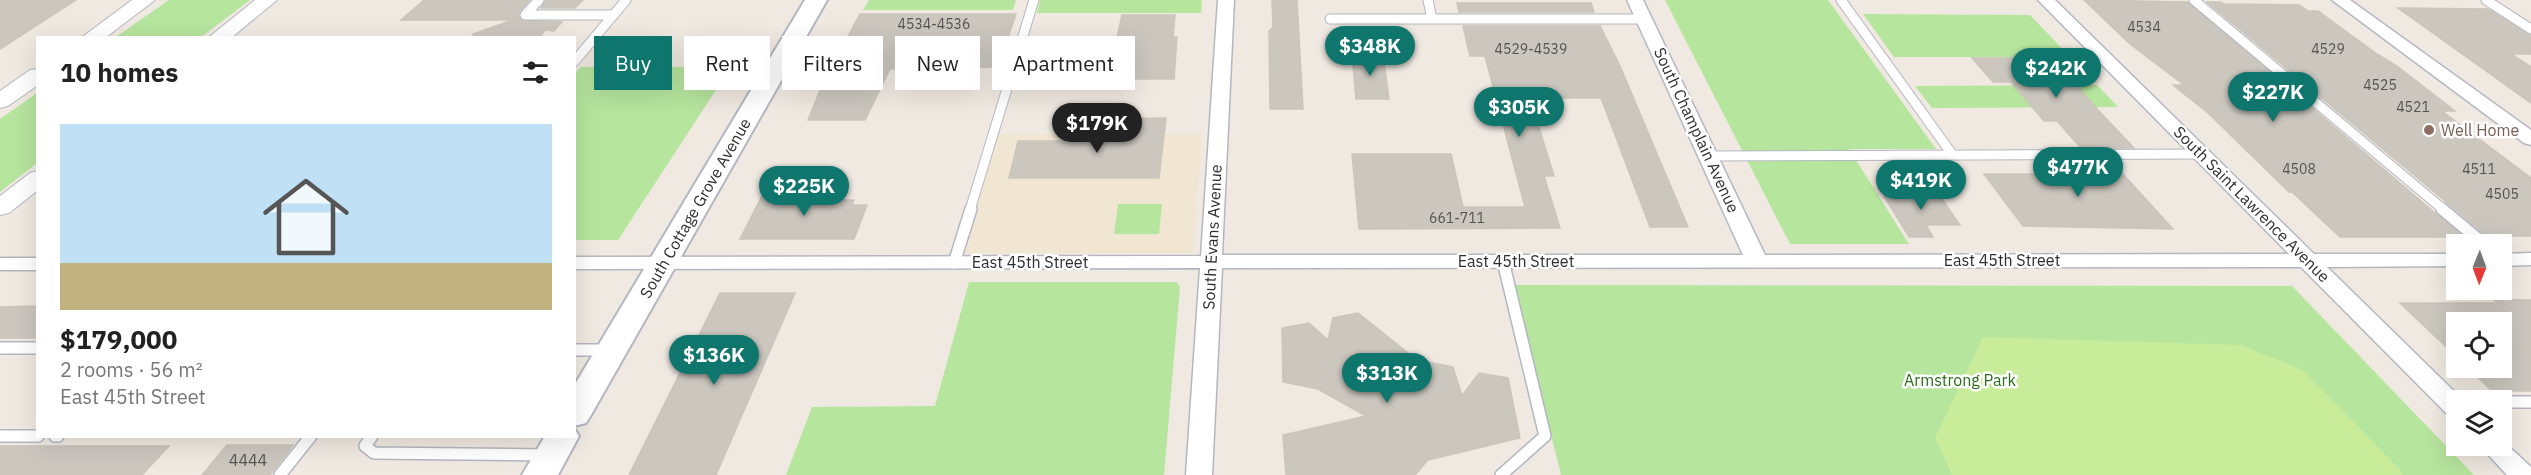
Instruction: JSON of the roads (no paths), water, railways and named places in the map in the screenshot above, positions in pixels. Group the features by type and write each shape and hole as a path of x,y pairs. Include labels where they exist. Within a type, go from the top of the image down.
{"main road":[{"name":"South Cottage Grove Avenue","path":"578,405 816,0"}],"street":[{"path":"94,36 145,0"},
{"path":"221,36 267,0"},
{"name":"South Evans Avenue","path":"1199,475 1226,0"},
{"name":"South Champlain Avenue","path":"1635,0 1710,156 1757,261"},
{"name":"South Saint Lawrence Avenue","path":"2046,0 2446,395"},
{"path":"2340,0 2531,139"},
{"path":"0,101 36,76"},
{"path":"0,208 36,180"},
{"name":"East 45th Street","path":"576,263 2446,260"},
{"path":"2512,260 2531,260"},
{"path":"0,264 36,264"},
{"path":"2503,456 2523,475"}],"lane":[{"path":"539,0 525,15 614,15"},
{"path":"576,60 626,0"},
{"path":"954,263 1034,0"},
{"path":"1428,0 1432,19"},
{"path":"1841,0 1952,154"},
{"path":"2193,0 2472,234"},
{"path":"2486,0 2531,28"},
{"path":"1330,20 1644,18"},
{"path":"1710,156 2202,154"},
{"path":"1501,475 1545,436 1503,261"},
{"path":"0,348 36,348"},
{"path":"576,350 612,350"},
{"path":"2512,402 2531,402"},
{"path":"0,436 36,436"},
{"path":"280,475 309,438"},
{"path":"371,438 365,446 374,453 551,456"}],"place":[{"name":"Well Home","path":"2429,130"}],"park label":[{"name":"Armstrong Park","path":"1960,380"}]}
